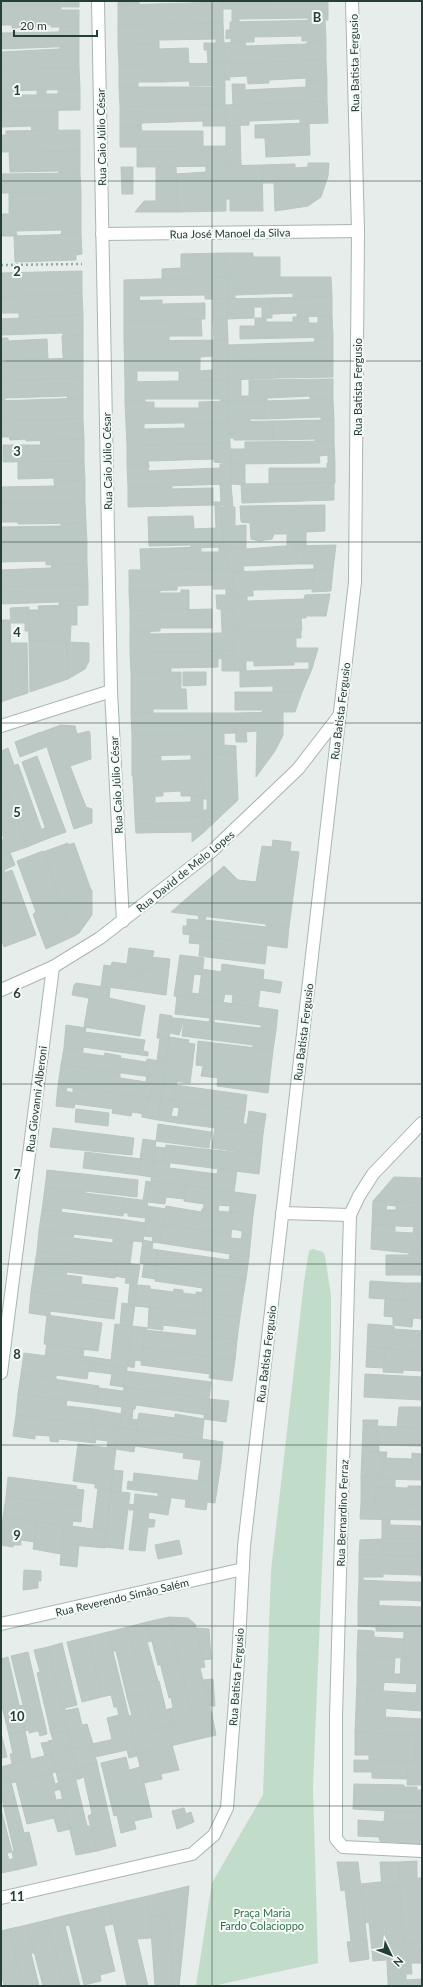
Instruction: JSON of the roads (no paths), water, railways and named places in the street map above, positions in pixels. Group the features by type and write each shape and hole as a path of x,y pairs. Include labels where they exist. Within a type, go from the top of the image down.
{"street":[{"name":"Rua Caio Júlio César","path":"98,1 111,691 123,921"},
{"name":"Rua Batista Fergusio","path":"1,1898 192,1854 214,1835 227,1808 238,1661 244,1546 355,582 358,231 352,1"},
{"name":"Rua José Manoel da Silva","path":"102,234 358,231"},
{"path":"1,726 111,691"},
{"name":"Rua David de Melo Lopes","path":"1,990 53,967 100,938 212,851 298,769 339,715"},
{"name":"Rua Giovanni Alberoni","path":"1,1373 53,967"},
{"name":"Rua Bernardino Ferraz","path":"422,1123 373,1174 350,1215 336,1716 336,1839 343,1847 422,1851"},
{"path":"282,1213 350,1215"},
{"name":"Rua Reverendo Simão Salém","path":"1,1624 243,1569"}],"park label":[{"name":"Praça Maria Fardo Colacioppo","path":"262,1918"}]}
